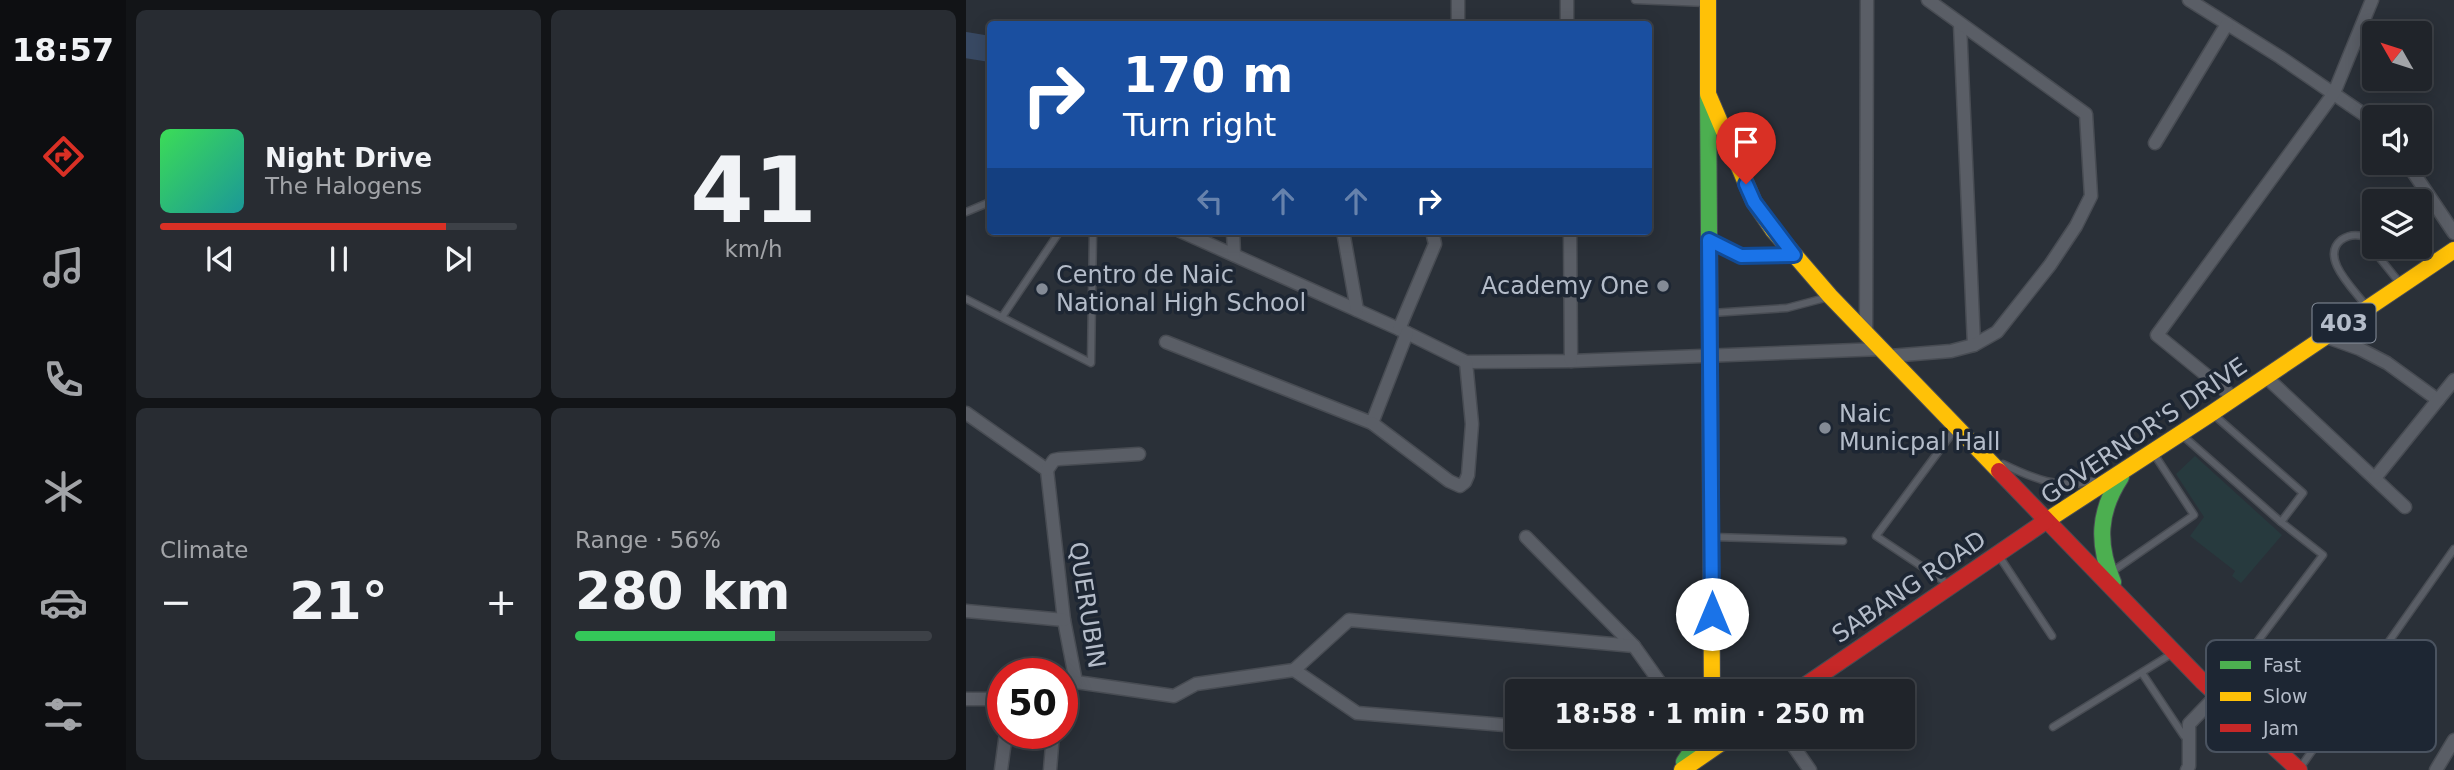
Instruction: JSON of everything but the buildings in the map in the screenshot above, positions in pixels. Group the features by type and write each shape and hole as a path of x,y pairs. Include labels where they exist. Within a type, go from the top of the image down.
{"main road":[{"path":"1708,2 1712,679"},
{"path":"1708,94 1754,202 1794,255 2046,521"},
{"name":"GOVERNOR'S DRIVE","path":"2206,685 2123,598 2106,576 2046,521 2454,250"},
{"path":"2106,576 2101,550 2101,522 2111,492 2128,469"},
{"name":"SABANG ROAD","path":"1815,679 2046,521"},
{"path":"1679,770 1694,749"},
{"path":"1679,770 1711,749"},
{"name":"GOVERNOR'S DRIVE","path":"2279,752 2299,770"}],"street":[{"path":"1458,0 1458,21"},
{"path":"1567,0 1567,21"},
{"path":"1866,332 1867,0"},
{"path":"1189,235 1466,362 1951,351 1974,345 1997,332 2005,323 2050,265 2076,226 2091,197 2086,114 1928,0"},
{"path":"2189,0 2211,6 2227,24 2362,113"},
{"path":"2233,397 2157,335 2334,93 2372,0"},
{"path":"1960,24 1974,345"},
{"path":"2155,143 2227,24"},
{"path":"2415,175 2454,233"},
{"path":"1233,235 1234,255"},
{"path":"1344,235 1357,310"},
{"path":"1372,423 1435,244 1433,235"},
{"path":"1570,235 1570,361"},
{"path":"2324,336 2388,363 2438,400"},
{"path":"1166,342 1372,423 1449,481 1460,486 1468,475 1472,424 1466,362"},
{"path":"2265,376 2406,507"},
{"path":"2375,478 2454,380"},
{"path":"966,413 1047,470 1054,460 1059,459 1139,454"},
{"name":"QUERUBIN","path":"1047,470 1064,620 1071,658"},
{"path":"1526,537 1634,646 1658,679"},
{"path":"966,611 1064,620"},
{"path":"1505,725 1357,713 1294,670 1349,620 1634,646"},
{"name":"QUERUBIN","path":"1078,681 1174,696 1196,684 1294,670"},
{"path":"966,702 987,700"},
{"path":"2186,770 2189,766 2189,724 2206,705"},
{"path":"2436,770 2454,740"},
{"path":"1001,770 1004,749"},
{"path":"1050,770 1052,749"},
{"path":"1795,749 1810,770"}],"lane":[{"path":"1634,0 1708,2"},
{"path":"966,212 987,203"},
{"path":"2368,307 2336,265 2333,255 2335,246 2348,235 2356,234 2368,241 2401,285"},
{"path":"1002,317 1057,235"},
{"path":"966,299 1091,363 1093,235"},
{"path":"1709,240 1741,256 1794,255"},
{"path":"1710,313 1787,308 1830,296"},
{"path":"2212,413 2303,493 2281,522"},
{"path":"1951,586 1876,536 1957,427"},
{"path":"2180,433 2281,522 2323,555 2258,640"},
{"path":"2106,576 2194,515 2153,452"},
{"path":"1983,453 2031,476 2065,485 2089,483 2128,469"},
{"path":"1712,537 1843,541"},
{"path":"2390,640 2454,549"},
{"path":"1998,554 2052,636"},
{"path":"2053,727 2175,652"},
{"path":"2142,673 2184,736"},
{"path":"2299,770 2312,752"}],"green space":[{"path":"2195,456 2282,535 2241,583 2232,576 2235,571 2190,536 2204,517 2176,474"}],"waterway":[{"path":"966,45 987,48"}],"traffic: fast":[{"path":"1708,96 1710,368"},
{"path":"2113,582 2104,554 2102,528 2108,503 2121,477"},
{"path":"1684,762 1693,749"}],"traffic: slow":[{"path":"1708,0 1708,94 1754,202 1773,230 1830,296 1999,471"},
{"path":"2046,521 2454,250"},
{"path":"1710,368 1712,679"},
{"path":"1682,770 1713,749"}],"traffic: jam":[{"path":"1999,471 2206,685"},
{"path":"1815,679 2046,521"},
{"path":"2279,752 2299,770"}],"place":[{"name":"Academy One","path":"1663,286"},
{"name":"Centro de Naic National High School","path":"1042,289"},
{"name":"Naic Municpal Hall","path":"1825,428"}],"route":[{"path":"1712,614 1709,240 1741,256 1794,255 1754,202 1746,184"}]}
